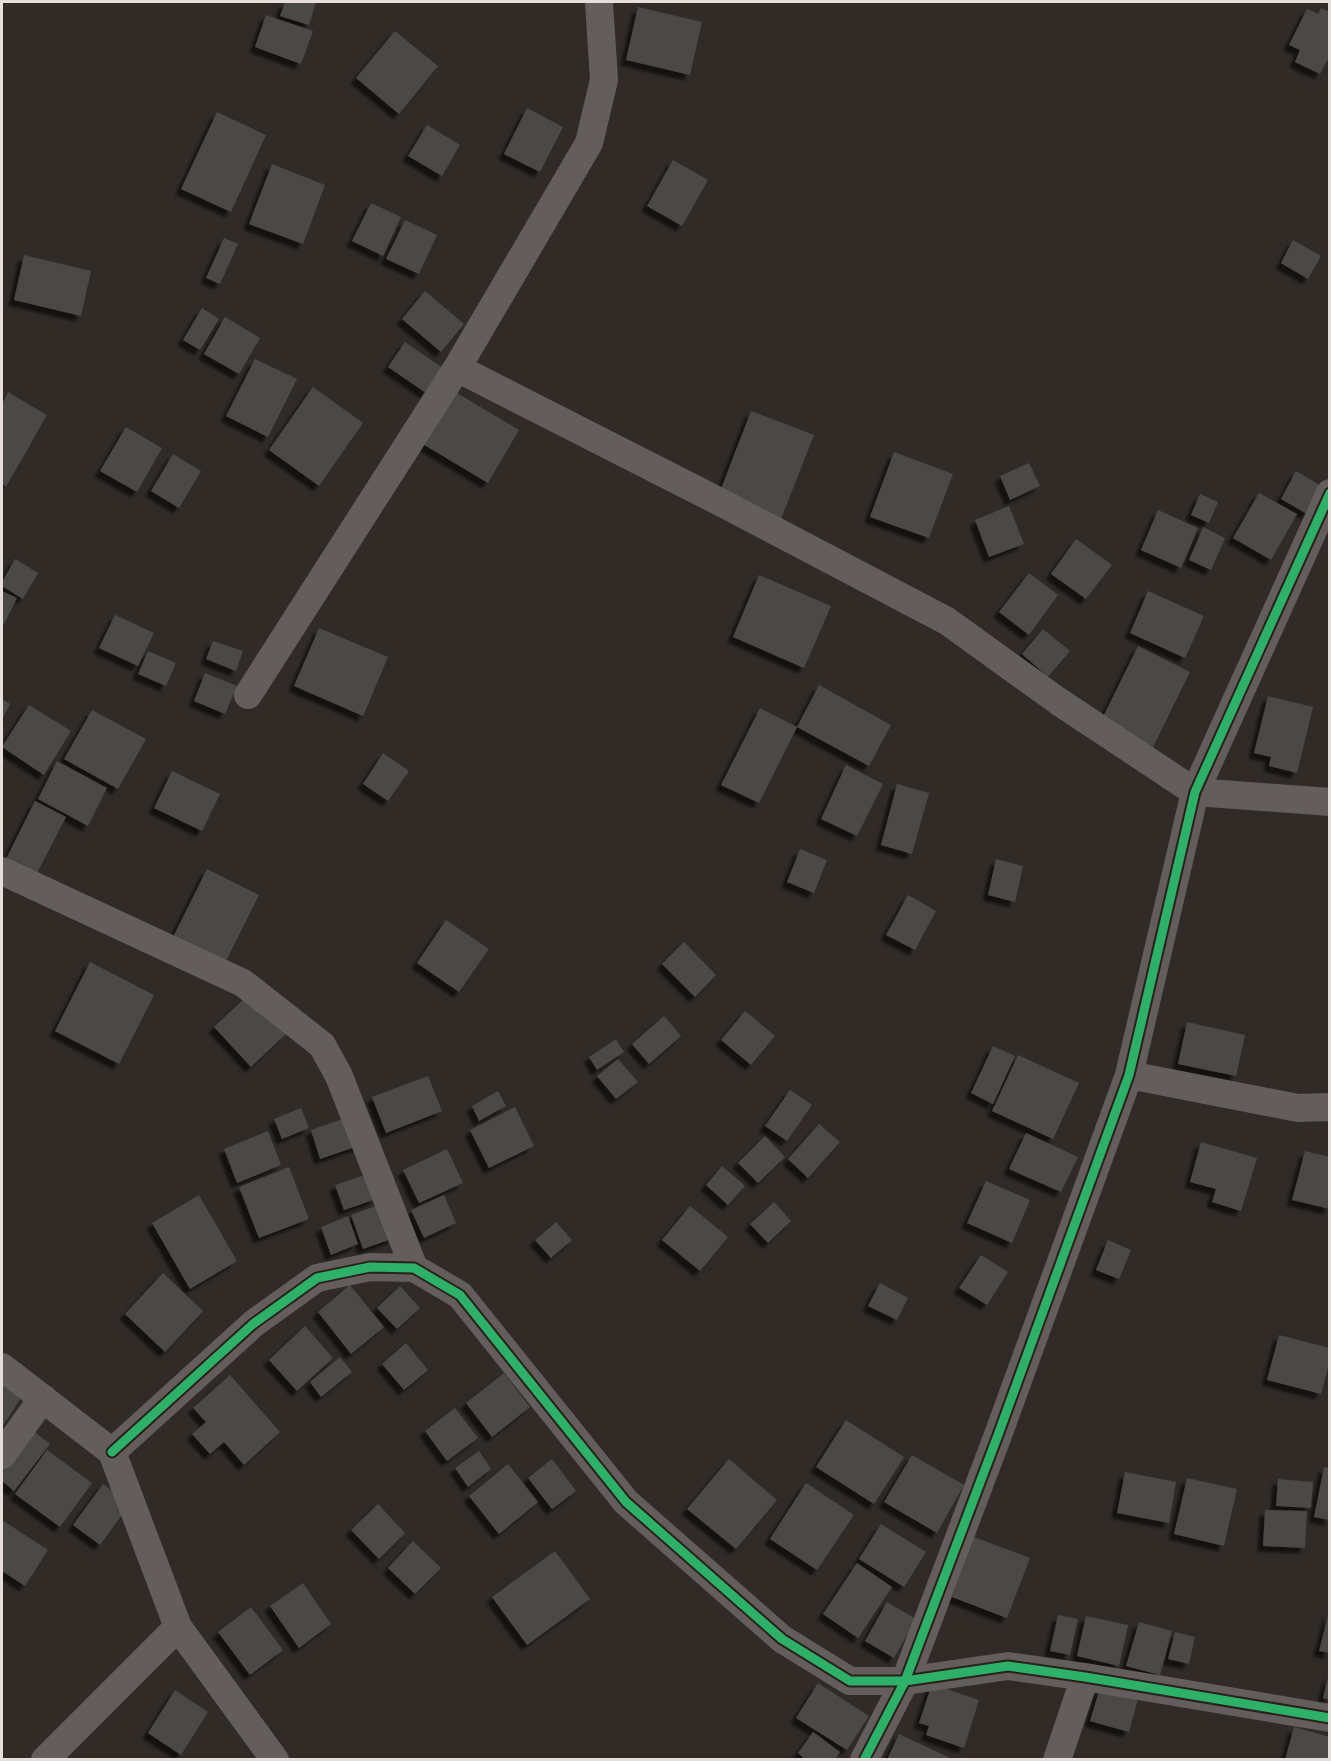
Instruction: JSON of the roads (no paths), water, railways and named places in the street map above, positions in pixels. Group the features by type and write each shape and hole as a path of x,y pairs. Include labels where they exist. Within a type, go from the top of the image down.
{"street":[{"path":"248,695 457,368 589,143 604,80 599,2"},
{"path":"457,368 947,621 1058,701 1195,792 1329,802"},
{"path":"864,1760 904,1682 998,1435 1130,1075 1195,792 1329,493"},
{"path":"2,870 243,983 322,1045 339,1076 414,1268"},
{"path":"1130,1075 1298,1108 1329,1107"},
{"path":"112,1452 254,1324 317,1278 370,1267 414,1268 459,1295 626,1502 782,1639 850,1681 904,1682 1008,1666 1329,1718"},
{"path":"2,1367 112,1452 178,1627 274,1760"},
{"path":"2,1455 43,1398"},
{"path":"45,1760 178,1627"},
{"path":"1057,1760 1084,1677"}]}
